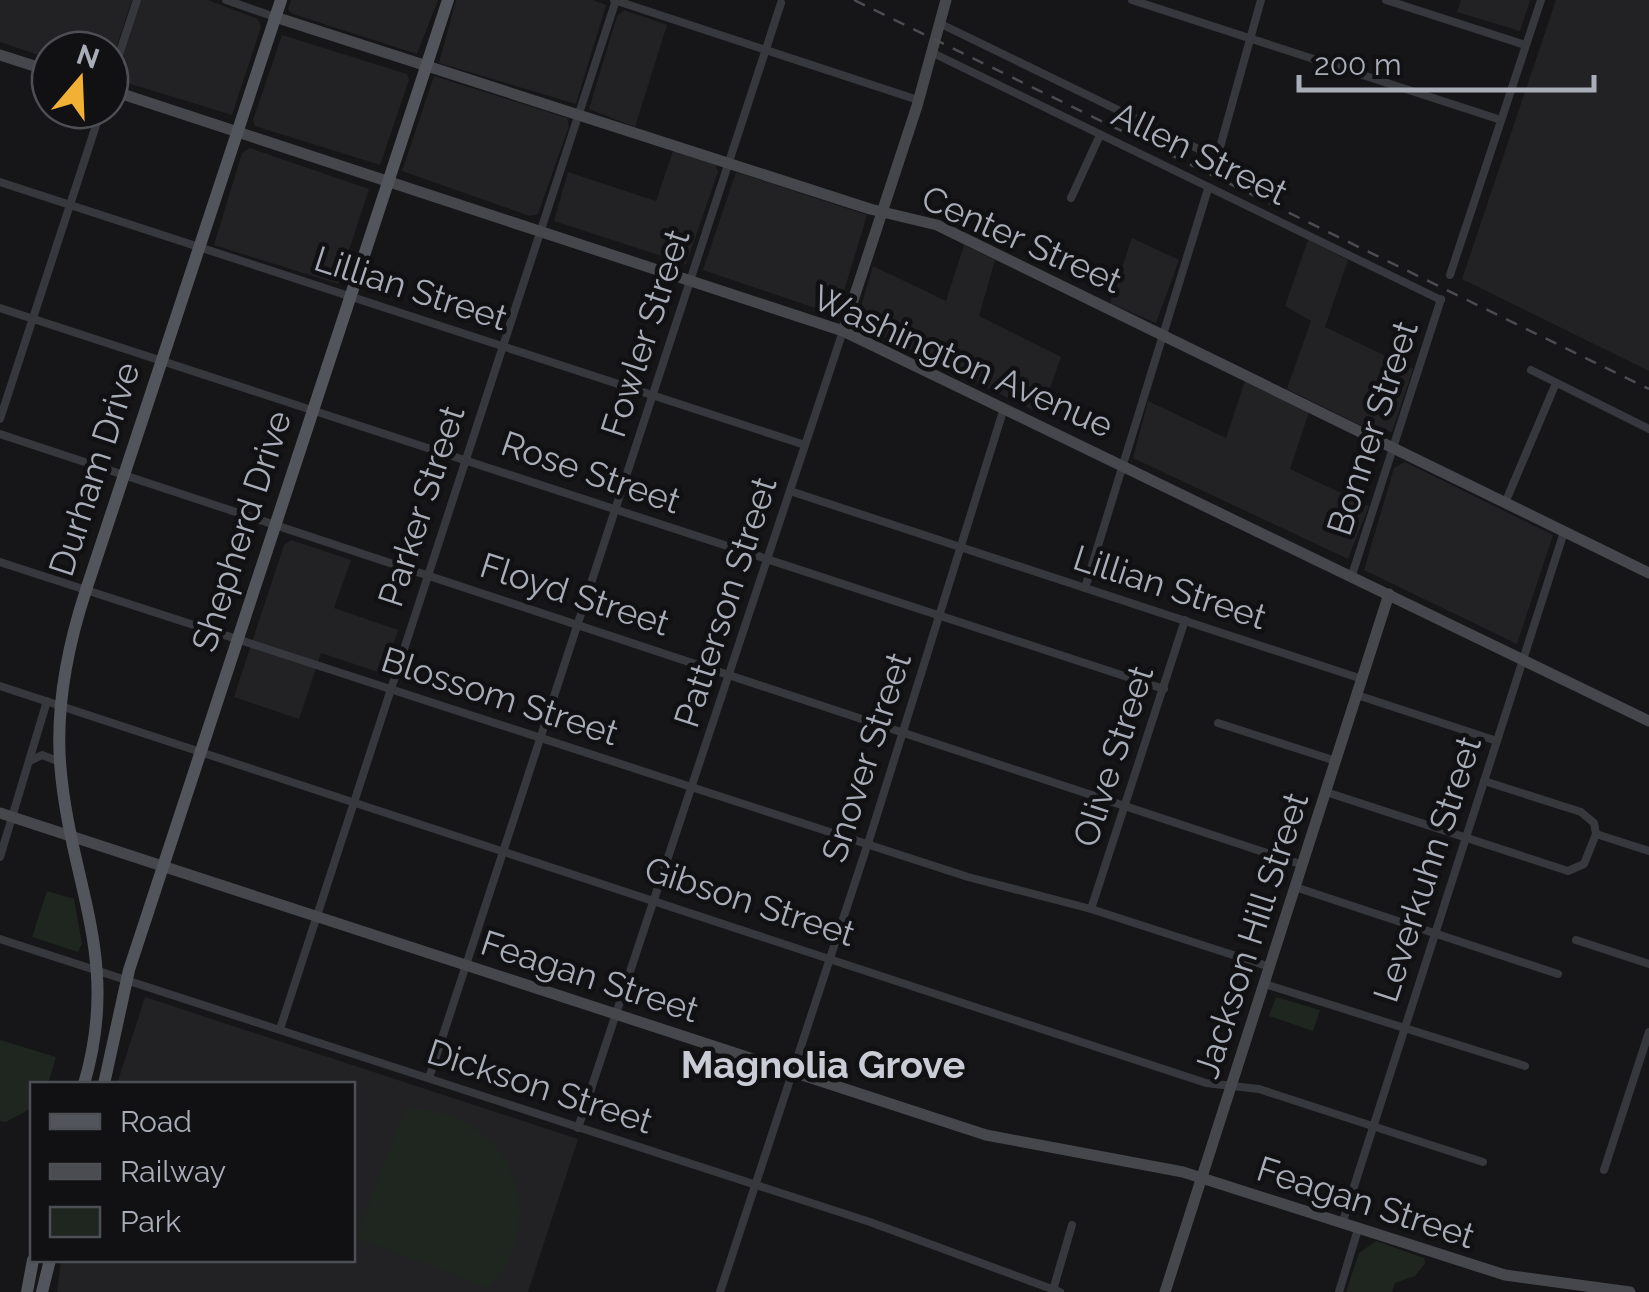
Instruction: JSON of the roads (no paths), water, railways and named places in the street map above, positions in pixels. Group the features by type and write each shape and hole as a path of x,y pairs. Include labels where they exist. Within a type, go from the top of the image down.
{"main road":[{"name":"Durham Drive","path":"98,969 94,928 60,762 54,703 160,360 281,0"},
{"name":"Shepherd Drive","path":"104,1082 126,979 448,0"},
{"path":"84,1082 95,1030 98,969"},
{"path":"27,1292 33,1262"},
{"path":"44,1288 50,1262"},
{"path":"18,1292 30,1275"}],"street":[{"path":"127,30 137,0"},
{"name":"Center Street","path":"226,0 729,164 937,225 1649,573"},
{"path":"615,0 920,96"},
{"name":"Parker Street","path":"280,1030 615,0"},
{"path":"1132,0 1502,120"},
{"path":"1250,38 1261,0"},
{"path":"1386,0 1526,45"},
{"path":"1450,274 1541,0"},
{"name":"Patterson Street","path":"578,1128 946,26 944,2"},
{"name":"Patterson Street","path":"920,96 944,2"},
{"name":"Fowler Street","path":"429,1078 781,3"},
{"name":"Allen Street","path":"946,26 1216,161 1250,38"},
{"path":"0,55 30,65"},
{"name":"Allen Street","path":"936,55 1442,298"},
{"name":"Washington Avenue","path":"130,96 844,331 1649,721"},
{"path":"0,419 94,130"},
{"path":"1071,198 1100,136"},
{"name":"Lillian Street","path":"0,182 805,445"},
{"path":"1084,588 1209,188"},
{"name":"Bonner Street","path":"1352,575 1442,298"},
{"name":"Rose Street","path":"0,308 1164,689"},
{"path":"1531,370 1649,430"},
{"path":"1505,503 1556,383"},
{"name":"Snover Street","path":"720,1292 868,844 1004,408"},
{"name":"Floyd Street","path":"0,434 1303,864"},
{"name":"Lillian Street","path":"790,492 1362,679"},
{"name":"Leverkuhn Street","path":"1342,1224 1520,659 1564,532"},
{"name":"Blossom Street","path":"0,562 1008,889 1091,909 1270,967"},
{"name":"Jackson Hill Street","path":"1168,1292 1390,594"},
{"name":"Olive Street","path":"1091,909 1185,620"},
{"name":"Gibson Street","path":"0,686 1206,1083 1259,1089 1483,1162"},
{"path":"1357,695 1497,741"},
{"path":"0,857 6,815 54,703"},
{"path":"1218,723 1336,761"},
{"path":"30,761 42,755 60,762"},
{"path":"1326,792 1568,870 1584,864 1596,834 1594,823 1581,812 1484,781"},
{"name":"Feagan Street","path":"6,815 1005,1140 1137,1161 1203,1178 1504,1275 1630,1292"},
{"path":"1596,834 1649,852"},
{"path":"1295,887 1558,974"},
{"name":"Dickson Street","path":"0,938 754,1185 1056,1291"},
{"path":"1576,940 1649,964"},
{"path":"1264,984 1525,1066"},
{"path":"1604,1170 1649,1032"},
{"path":"1056,1291 1072,1225"},
{"path":"1338,1292 1358,1229"}],"railway":[{"path":"854,0 1649,389"}],"district":[{"name":"Magnolia Grove","path":"823,1064"}]}
